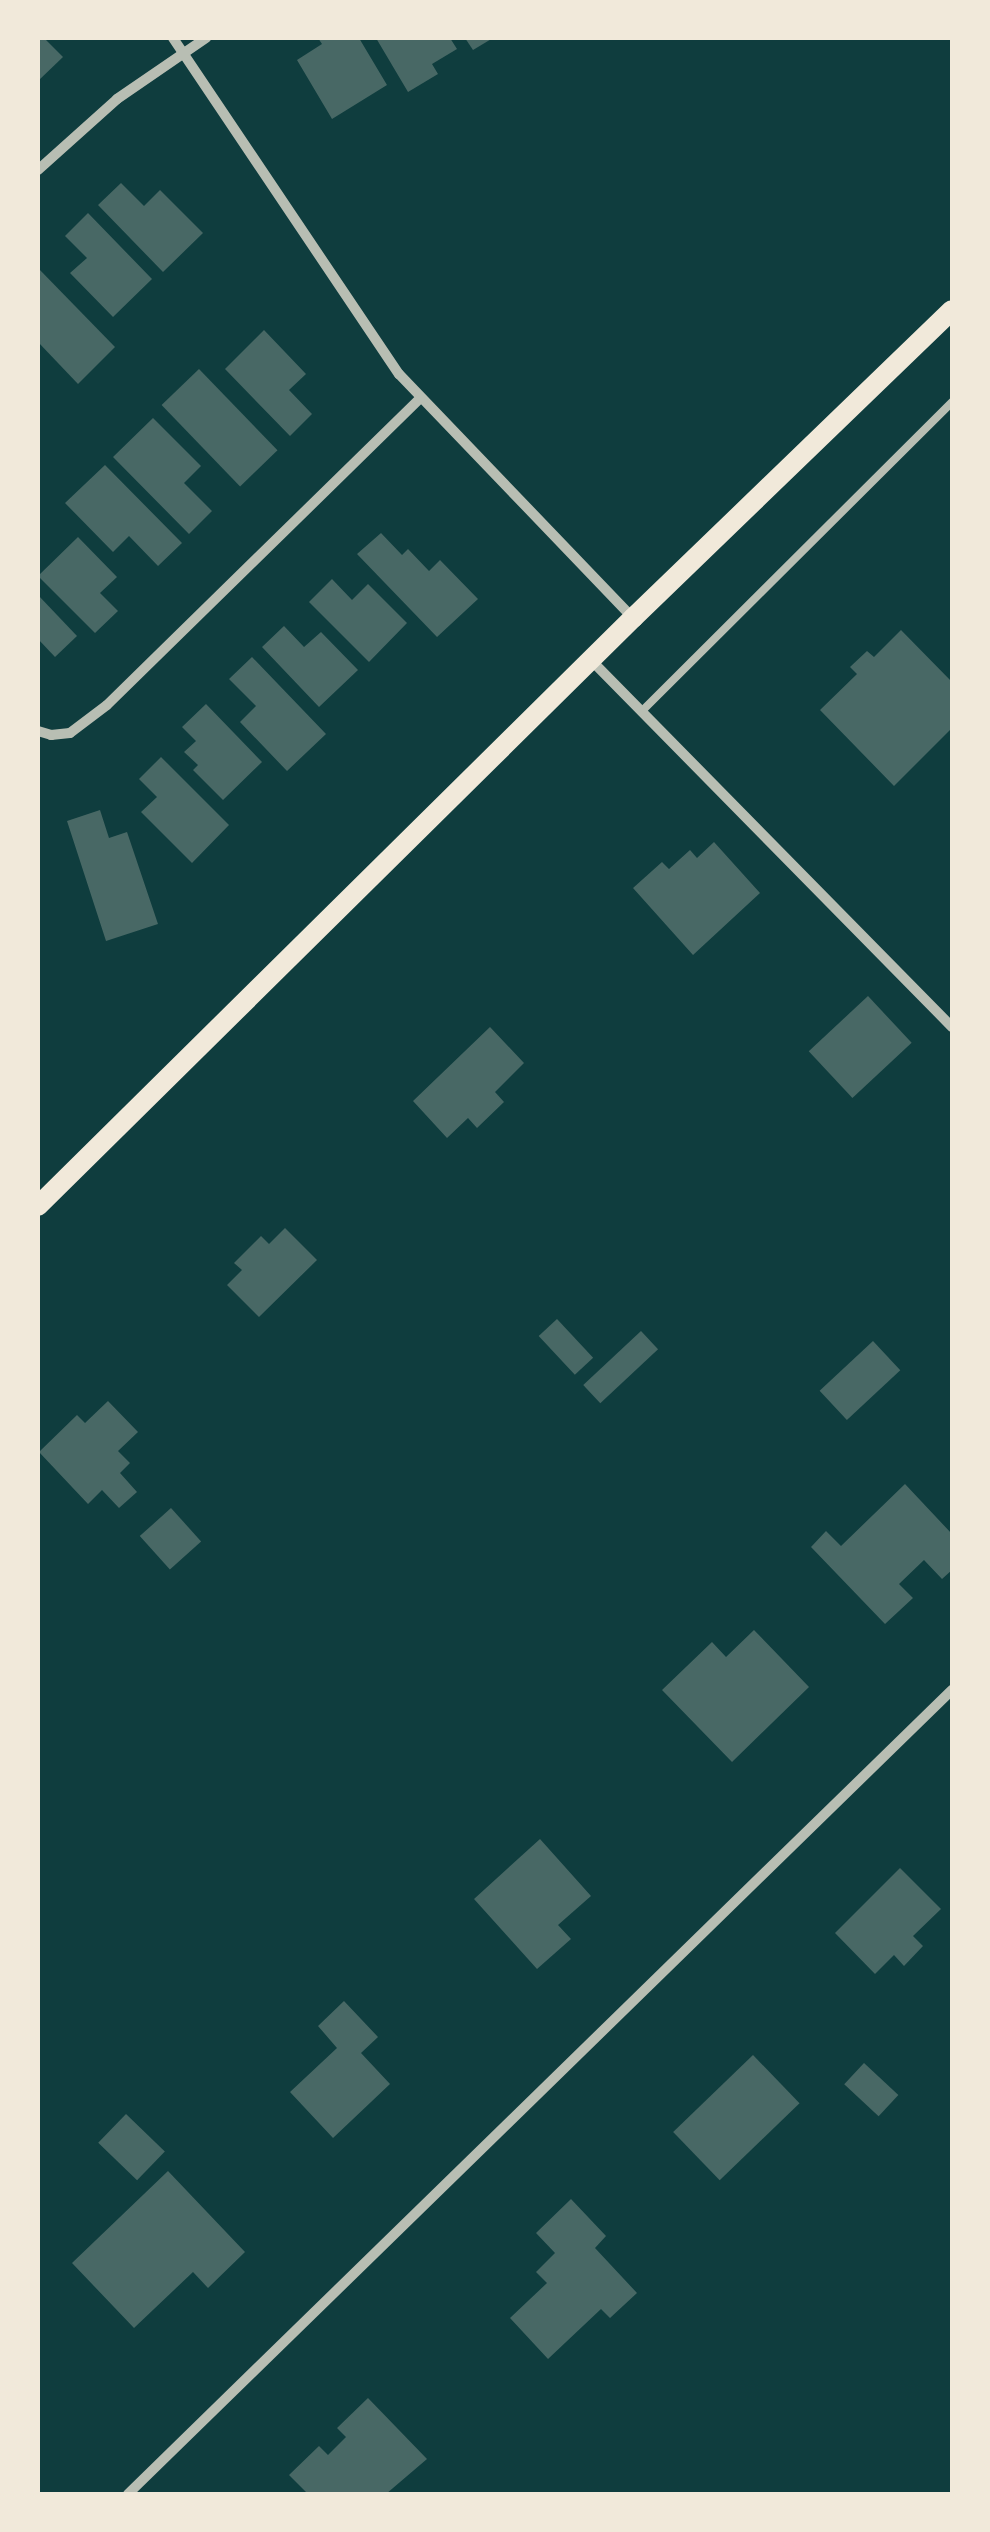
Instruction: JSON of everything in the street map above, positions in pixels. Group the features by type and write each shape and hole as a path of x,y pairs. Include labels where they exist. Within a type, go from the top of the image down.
{"main road":[{"path":"38,1206 590,660 952,310"}],"street":[{"path":"174,38 351,308 420,398 633,618"},
{"path":"38,170 117,98 206,38"},
{"path":"38,731 51,736 70,732 107,706 420,398"},
{"path":"590,660 952,1026"},
{"path":"128,2494 952,1690"}],"lane":[{"path":"642,711 952,402"}],"building":[{"path":"38,38 44,38 63,57 38,81"},
{"path":"318,38 359,38 387,85 332,119 297,60 322,44"},
{"path":"376,38 450,38 457,49 432,64 438,74 408,92"},
{"path":"465,38 493,38 473,50"},
{"path":"121,183 144,206 160,190 203,233 163,272 98,205"},
{"path":"88,213 152,279 113,317 70,273 87,258 65,236"},
{"path":"38,268 115,347 78,384 38,342"},
{"path":"264,330 306,374 289,390 312,414 290,436 225,369"},
{"path":"199,369 277,450 240,486 162,405"},
{"path":"153,418 201,466 184,483 212,511 189,534 113,457"},
{"path":"105,465 182,543 158,566 129,536 113,552 65,503"},
{"path":"381,533 402,555 408,549 429,571 440,560 478,599 437,637 357,554"},
{"path":"78,537 117,577 100,593 118,611 95,633 38,576"},
{"path":"332,579 352,600 368,584 407,623 369,662 309,602"},
{"path":"38,595 77,636 55,657 38,639"},
{"path":"284,626 304,647 321,632 358,670 319,707 262,647"},
{"path":"901,630 952,682 952,728 894,786 820,710 857,674 850,667 867,651 874,657"},
{"path":"252,657 326,734 287,771 240,722 256,706 229,679"},
{"path":"206,704 262,762 223,800 193,770 198,765 184,752 196,741 182,727"},
{"path":"161,757 229,825 192,863 141,812 157,797 139,779"},
{"path":"100,810 109,838 127,832 158,924 106,941 67,821"},
{"path":"714,842 760,893 693,955 633,888 662,862 669,869 690,850 697,858"},
{"path":"868,996 912,1043 852,1098 809,1051"},
{"path":"490,1027 524,1063 495,1092 504,1102 477,1128 468,1118 447,1138 413,1101"},
{"path":"285,1228 317,1260 259,1317 227,1285 242,1270 234,1263 261,1236 269,1244"},
{"path":"557,1319 593,1358 575,1375 539,1336"},
{"path":"641,1331 658,1349 600,1403 583,1385"},
{"path":"873,1341 900,1370 847,1420 820,1391"},
{"path":"108,1401 138,1432 118,1451 130,1463 120,1473 137,1492 119,1508 102,1490 88,1504 39,1452 77,1415 85,1423"},
{"path":"905,1484 952,1534 952,1570 942,1579 924,1560 899,1584 913,1598 885,1624 811,1547 826,1531 841,1546"},
{"path":"171,1508 201,1541 170,1570 140,1536"},
{"path":"754,1630 809,1687 732,1762 662,1690 712,1642 726,1657"},
{"path":"540,1839 591,1896 558,1925 571,1939 537,1969 474,1899"},
{"path":"900,1868 941,1909 913,1936 923,1946 904,1966 894,1955 875,1974 835,1933"},
{"path":"344,2001 378,2037 361,2053 390,2084 333,2138 290,2092 337,2048 318,2026"},
{"path":"753,2055 800,2103 720,2180 673,2132"},
{"path":"864,2063 898,2095 879,2116 844,2084"},
{"path":"126,2114 165,2152 137,2180 98,2143"},
{"path":"168,2171 245,2252 208,2288 193,2272 134,2328 72,2263"},
{"path":"571,2199 606,2236 595,2248 637,2293 610,2318 601,2309 548,2359 510,2318 547,2283 536,2272 555,2253 536,2233"},
{"path":"368,2398 427,2459 386,2494 308,2494 289,2475 319,2446 328,2455 346,2437 337,2428"}]}
